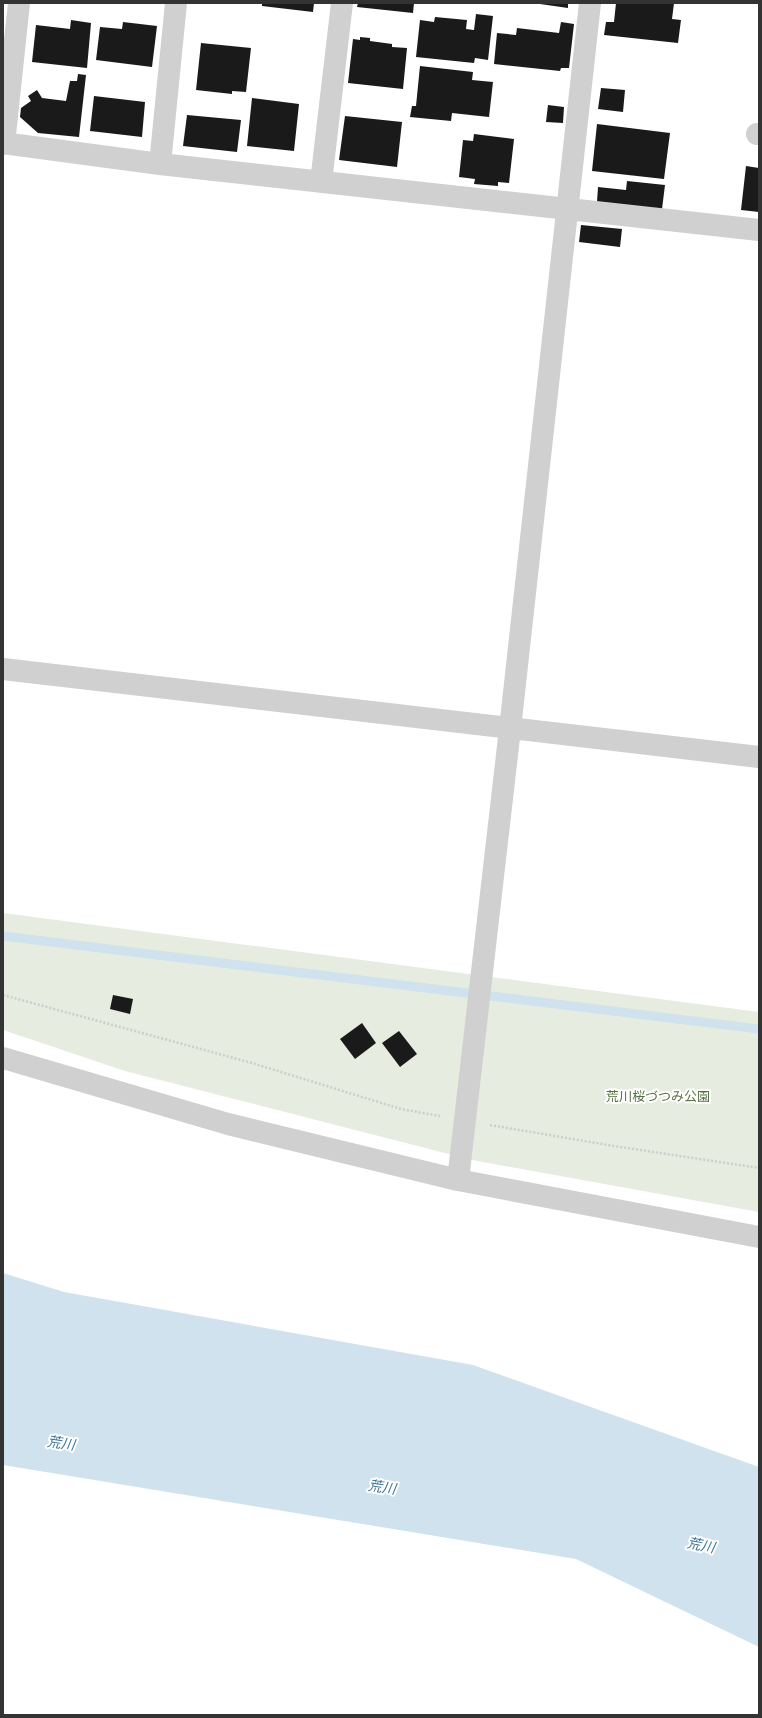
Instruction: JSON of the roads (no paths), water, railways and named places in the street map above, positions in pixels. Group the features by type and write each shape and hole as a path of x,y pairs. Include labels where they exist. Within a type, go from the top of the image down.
{"street":[{"path":"18,3 3,144 160,164 759,230"},
{"path":"160,164 176,3"},
{"path":"321,182 342,3"},
{"path":"458,1180 510,729 566,209 590,3"},
{"path":"3,669 759,757"},
{"path":"3,1058 228,1124 458,1180 759,1237"}],"water":[{"name":"荒川","path":"3,1273 64,1292 473,1365 759,1467 759,1647 576,1559 3,1465"}],"waterway":[{"path":"3,936 759,1029"}],"park label":[{"name":"荒川桜づつみ公園","path":"658,1096"}]}
